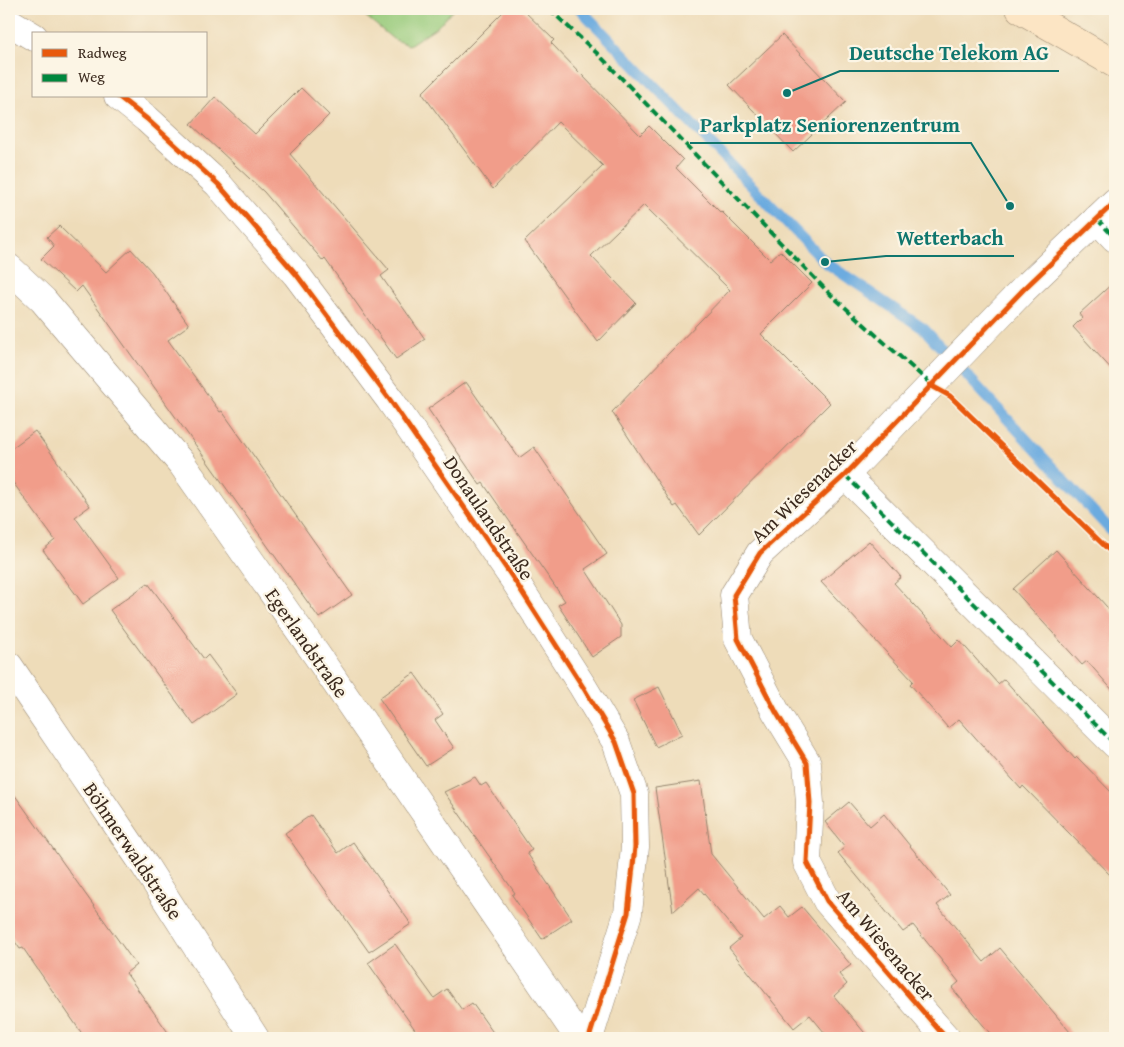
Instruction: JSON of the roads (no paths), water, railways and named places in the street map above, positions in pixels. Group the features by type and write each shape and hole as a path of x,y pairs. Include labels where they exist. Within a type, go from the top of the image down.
{"main road":[{"path":"1020,9 1115,64"}],"street":[{"path":"9,22 32,35"},
{"name":"Donaulandstraße","path":"121,98 147,119 218,184 296,274 390,400 513,578 616,742 634,794 635,847 628,913 589,1038"},
{"name":"Am Wiesenacker","path":"946,1038 827,901 807,862 810,804 807,763 776,712 738,639 734,595 760,553 845,474 979,335 1109,220"},
{"name":"Egerlandstraße","path":"9,268 43,300 182,464 316,654 579,1038"},
{"name":"Am Wiesenacker","path":"845,474 1115,744"},
{"name":"Böhmerwaldstraße","path":"9,666 145,866 255,1038"}],"waterway":[{"path":"580,9 825,262 924,329 1115,535"}],"place":[{"name":"Deutsche Telekom AG","path":"787,93"},
{"name":"Parkplatz Seniorenzentrum","path":"1010,206"},
{"name":"Wetterbach","path":"825,262"}]}
